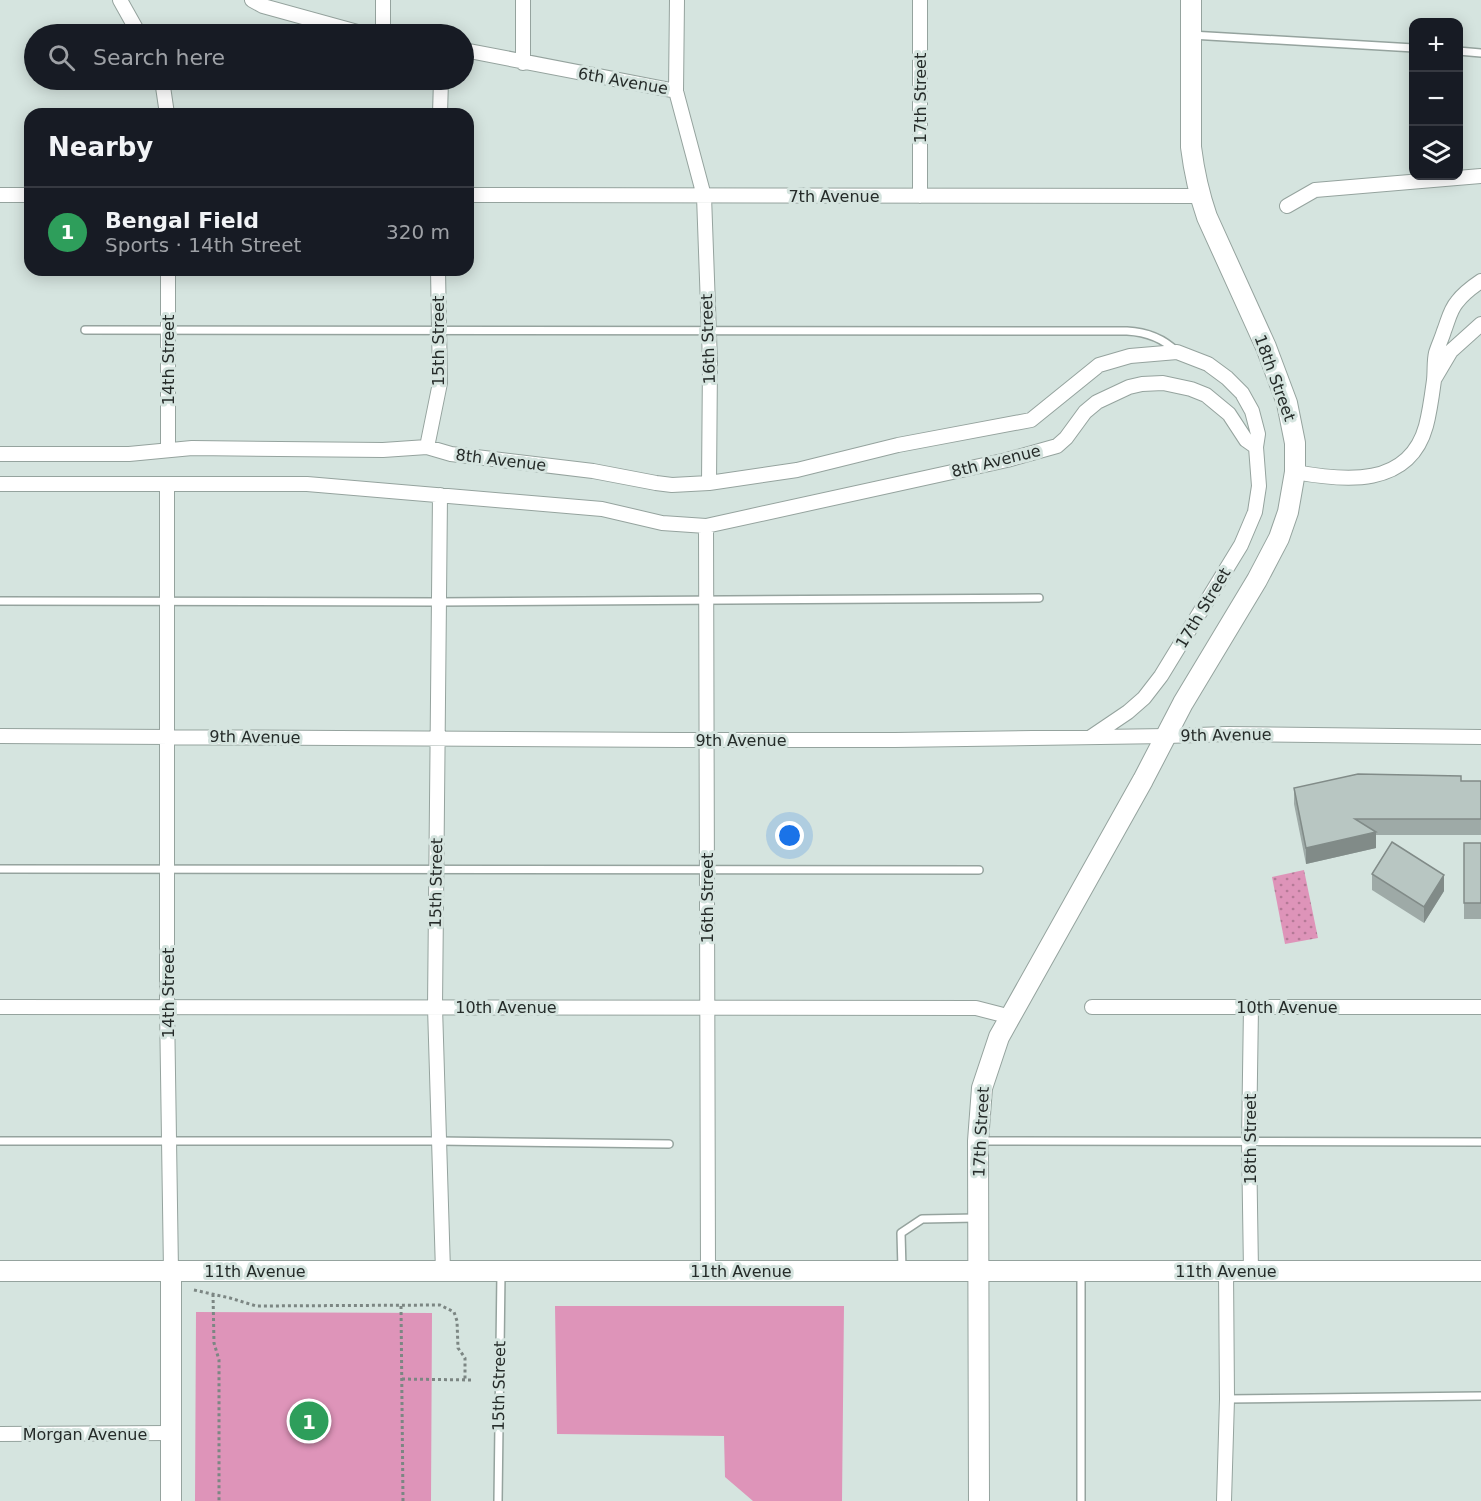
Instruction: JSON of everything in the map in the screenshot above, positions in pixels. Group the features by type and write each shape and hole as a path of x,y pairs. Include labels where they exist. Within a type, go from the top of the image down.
{"main road":[{"name":"18th Street","path":"1167,736 1183,703 1257,580 1279,538 1290,503 1295,472 1295,444 1287,403 1266,347 1200,196 1191,147 1191,0"},
{"name":"17th Street","path":"979,1501 978,1141 982,1088 999,1037 1167,736"},
{"name":"11th Avenue","path":"0,1271 1481,1271"},
{"name":"14th Street","path":"171,1271 171,1501"}],"street":[{"path":"120,0 133,24"},
{"path":"252,0 274,9 328,24"},
{"path":"382,24 383,0"},
{"path":"523,0 523,63"},
{"path":"676,91 677,0"},
{"name":"17th Street","path":"920,0 920,196"},
{"name":"6th Avenue","path":"474,52 676,91 704,195"},
{"path":"164,90 166,108"},
{"path":"440,108 441,90"},
{"path":"1287,206 1315,190 1481,176"},
{"path":"0,195 24,195"},
{"name":"7th Avenue","path":"474,195 1200,196"},
{"name":"16th Street","path":"704,195 710,362 709,483"},
{"name":"14th Street","path":"168,276 168,450"},
{"name":"15th Street","path":"427,447 440,383 438,276"},
{"path":"1295,472 1326,478 1371,477 1399,465 1413,452 1426,426 1436,354 1450,314 1456,303 1481,281"},
{"path":"1434,380 1451,351 1481,324"},
{"name":"8th Avenue","path":"0,454 129,454 192,448 382,450 427,447 451,454 593,471 656,483 672,485 709,483 797,470 898,444 1031,420 1099,365 1130,356 1177,352 1208,364 1242,393 1252,411 1258,434 1256,447 1246,440 1229,414 1206,395 1163,383 1143,384 1129,387 1097,402 1085,412 1066,438 1057,446 1007,460 706,526 662,523 602,509 307,484 0,484"},
{"name":"17th Street","path":"1091,737 1144,698 1161,676 1241,545 1255,513 1259,486 1256,447"},
{"name":"14th Street","path":"167,485 167,1007 171,1271"},
{"name":"15th Street","path":"440,495 435,1007 443,1271"},
{"name":"16th Street","path":"706,526 708,1271"},
{"name":"9th Avenue","path":"0,736 707,740 1227,734 1481,737"},
{"name":"10th Avenue","path":"0,1007 976,1008 1011,1017"},
{"name":"10th Avenue","path":"1092,1007 1481,1007"},
{"name":"18th Street","path":"1251,1007 1249,1142 1251,1271"},
{"path":"1224,1501 1227,1399 1226,1271"},
{"name":"Morgan Avenue","path":"0,1434 170,1433"}],"lane":[{"path":"1191,35 1409,48"},
{"path":"1463,51 1481,53"},
{"path":"85,330 1139,332 1160,339 1177,352"},
{"path":"0,602 1039,598"},
{"path":"0,869 979,870"},
{"path":"0,1141 439,1141 669,1144"},
{"path":"978,1141 1481,1142"},
{"path":"902,1271 901,1233 922,1219 979,1218"},
{"name":"15th Street","path":"498,1501 501,1271"},
{"path":"1081,1271 1082,1501"},
{"path":"1227,1399 1481,1396"}],"path":[{"path":"190,1289 256,1306 440,1305 454,1312 457,1322 458,1348 465,1358 465,1380"},
{"path":"213,1294 214,1343 219,1360 219,1501"},
{"path":"401,1306 403,1501"},
{"path":"402,1378 472,1380"}],"shaded area":[{"path":"1304,870 1318,938 1285,944 1272,877"},
{"path":"555,1306 844,1306 842,1501 753,1501 725,1477 724,1436 557,1434"},
{"path":"196,1312 432,1313 431,1501 195,1501"}],"building":[{"path":"1358,774 1461,776 1461,781 1481,781 1481,819 1355,819 1376,832 1306,848 1294,788"},
{"path":"1392,842 1444,875 1424,907 1372,874"},
{"path":"1464,843 1481,843 1481,903 1464,903"}],"place":[{"name":"Bengal Field","path":"309,1421"}]}
